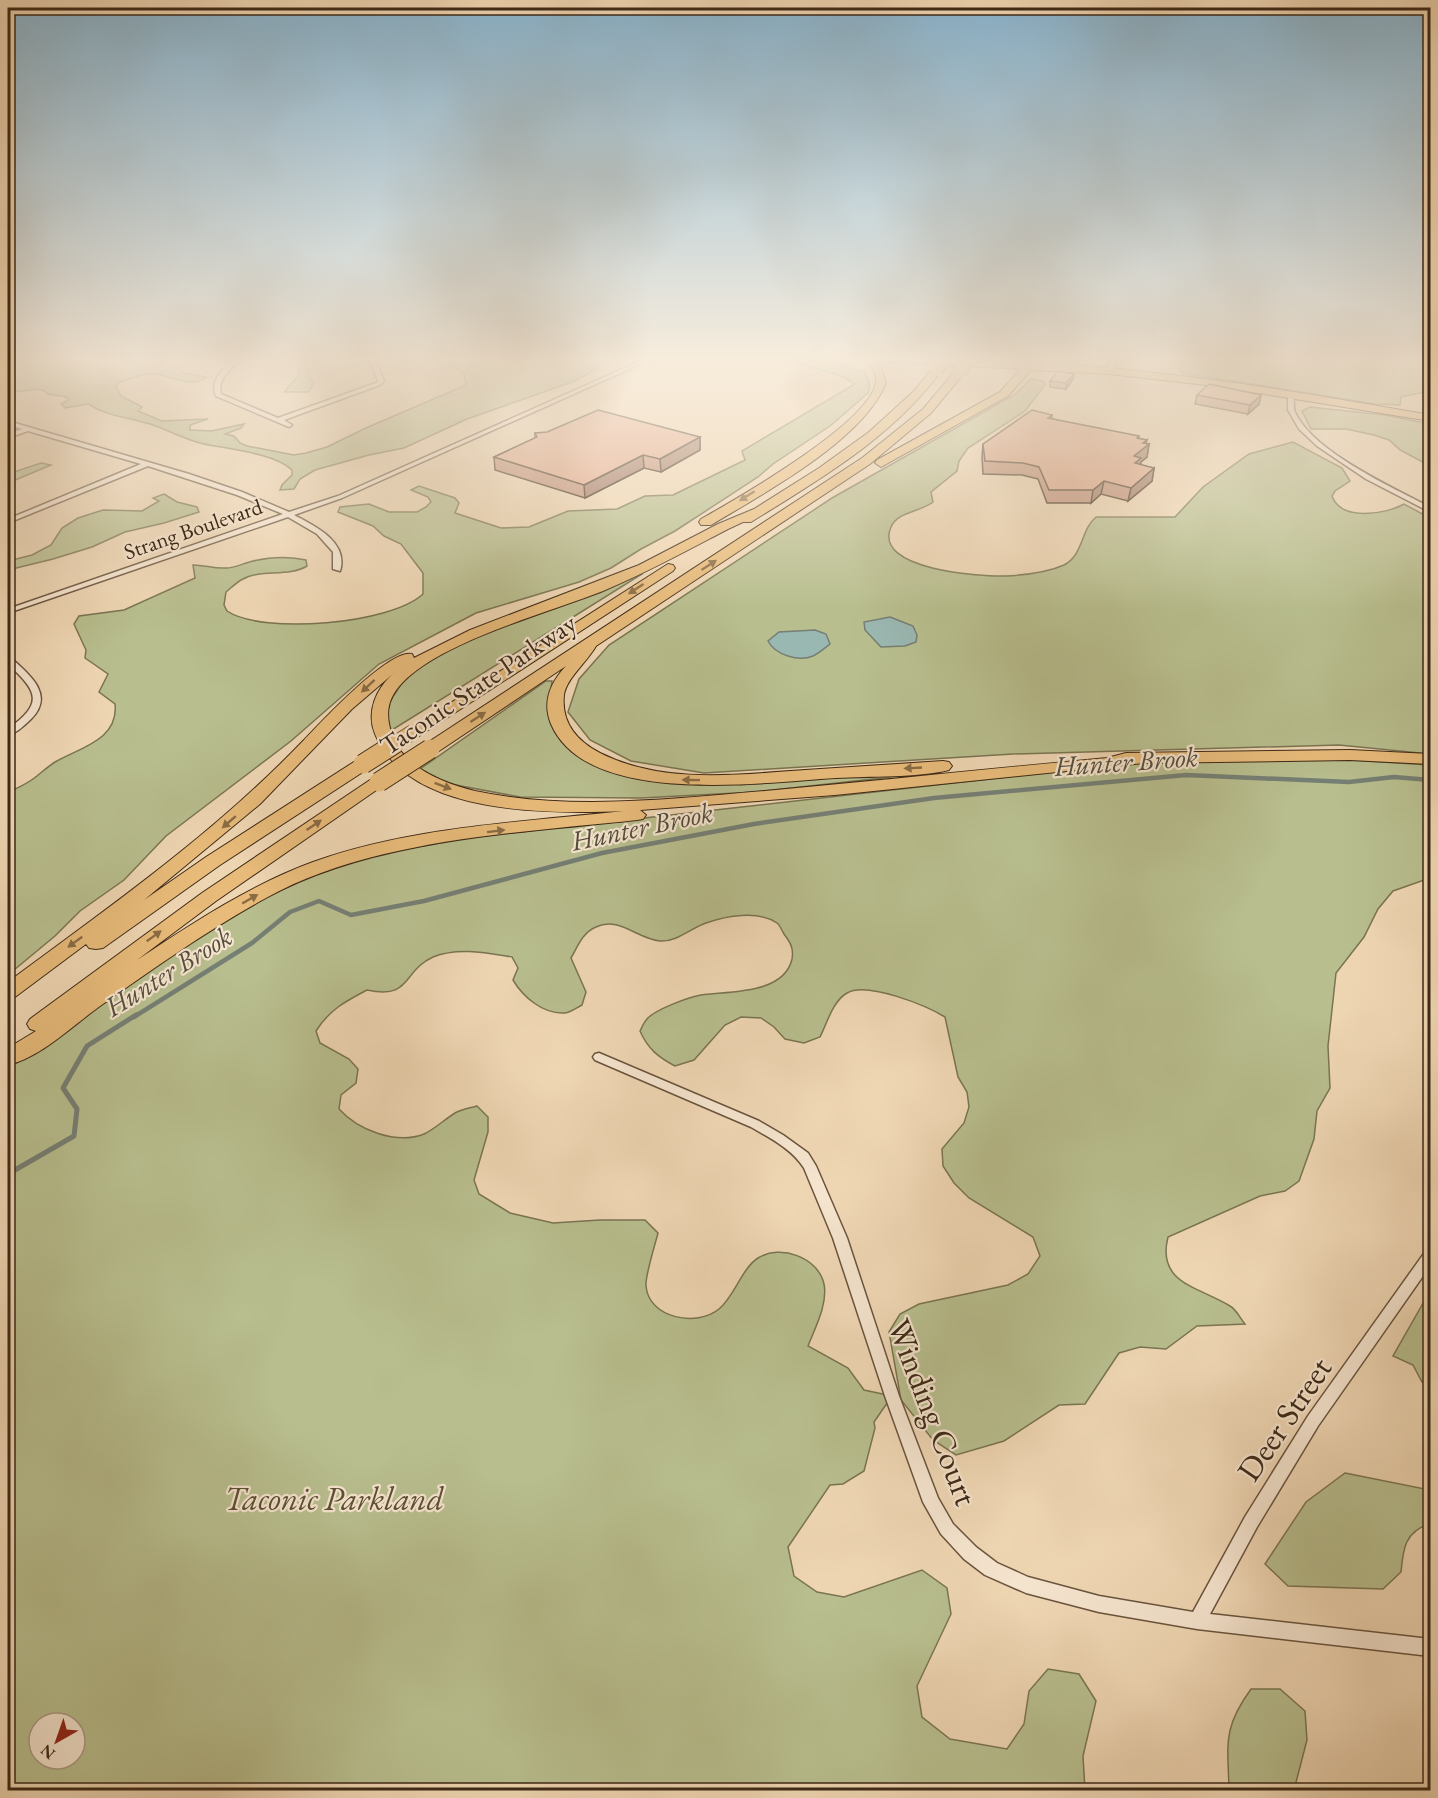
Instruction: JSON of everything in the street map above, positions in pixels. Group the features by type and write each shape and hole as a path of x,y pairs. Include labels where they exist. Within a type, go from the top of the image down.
{"highway":[{"path":"8,992 217,832 288,768 371,683 392,667 438,642 573,590 643,558 698,527 810,456 828,442"},
{"name":"Taconic State Parkway","path":"8,1008 213,861 861,442"},
{"name":"Taconic State Parkway","path":"8,1048 209,897 379,782 866,461 891,442"},
{"path":"799,505 816,502 918,442"},
{"path":"756,512 723,525 689,546 639,571 455,642 425,657 406,670 388,692 379,716 381,733 396,757 420,776 457,791 505,801 564,804 668,803 857,788"},
{"path":"590,643 580,661 568,671 558,687 555,706 559,722 569,740 608,764 640,774 681,780 732,780 1095,758 1350,755 1431,759"},
{"path":"8,1057 26,1049 136,971 254,897 310,870 350,855 390,845 436,838 857,788 1139,759"}],"street":[{"path":"72,442 253,499 291,515 321,533 333,545 338,552 337,569"},
{"name":"Strang Boulevard","path":"8,611 291,515 392,476 467,442"},
{"path":"1317,442 1353,468 1431,510"},
{"path":"8,521 146,464"},
{"path":"8,660 30,680 37,690 38,701 34,711 8,733"},
{"name":"Winding Court","path":"599,1058 754,1124 779,1138 803,1156 810,1166 840,1238 892,1396 932,1502 947,1529 970,1553 991,1569 1026,1585 1099,1604 1197,1621 1431,1648"},
{"name":"Deer Street","path":"1197,1621 1251,1522 1312,1421 1431,1256"}],"green space":[{"path":"197,442 239,442 247,446 294,455 327,447 337,442 417,442 404,448 315,470 300,479 294,489 280,490 292,475 292,470 284,464 250,452"},
{"path":"757,442 806,442 758,477 675,531 611,568 579,582 476,613 379,664 291,741 166,836 124,880 80,911 55,936 8,975 8,793 30,781 55,762 96,741 111,726 115,716 115,704 99,692 108,674 85,658 86,650 74,624 79,616 124,610 195,578 193,565 229,568 253,561 280,558 306,560 307,566 291,572 257,574 241,580 226,592 224,605 227,611 244,618 268,623 296,624 326,623 384,613 407,604 423,594 423,573 401,544 384,536 373,526 338,512 340,507 369,504 389,512 417,512 431,502 428,497 411,490 419,486 455,498 459,503 455,513 501,528 529,527 568,511 617,509 645,496 673,495 745,460 742,451"},
{"path":"931,442 977,442 968,448 959,461 957,471 931,492 933,502 894,522 891,527 890,541 898,553 913,562 932,568 975,575 1013,576 1050,570 1070,561 1079,549 1087,528 1096,517 1175,517 1203,487 1249,454 1293,442 1342,468 1350,481 1335,491 1332,496 1345,510 1354,513 1376,513 1404,504 1430,518 1430,754 1339,745 1013,754 704,773 631,761 590,740 568,712 579,679 609,645 832,498"},
{"path":"1391,442 1430,442 1430,466 1400,450"},
{"path":"41,463 51,465 8,483 8,474"},
{"path":"164,494 177,502 197,507 199,512 125,532 92,547 53,559 8,570 8,561 32,555 51,545 62,528 78,518 103,510 142,511 159,501 153,498"},
{"path":"638,573 642,574 392,730 384,724 389,703 408,673 432,657 483,633"},
{"path":"546,681 552,681 549,707 559,738 586,758 680,783 927,773 755,792 641,798 520,797 445,783 420,769"},
{"name":"Taconic Parkland","path":"1333,759 1430,765 1430,878 1393,891 1378,909 1364,937 1336,973 1328,1046 1330,1088 1317,1111 1314,1139 1299,1181 1285,1191 1260,1196 1168,1237 1166,1253 1168,1265 1174,1274 1183,1282 1232,1307 1245,1324 1197,1326 1166,1349 1140,1347 1119,1353 1085,1404 1059,1405 1004,1441 956,1455 933,1440 901,1400 889,1332 900,1314 919,1304 1008,1285 1028,1274 1040,1256 1033,1237 969,1198 954,1183 943,1166 942,1149 964,1123 969,1107 967,1092 958,1077 945,1017 897,996 856,990 847,993 838,1001 820,1037 804,1043 785,1039 761,1018 741,1017 725,1025 694,1060 675,1066 654,1052 640,1031 651,1015 672,1004 696,996 753,989 767,985 787,971 792,959 792,948 779,925 769,919 751,915 723,918 706,923 666,941 652,939 612,924 596,927 581,940 571,958 586,992 582,1005 568,1012 549,1011 528,998 513,980 518,968 512,957 452,952 433,957 423,963 399,988 381,992 367,990 352,998 332,1012 316,1031 320,1043 349,1059 358,1069 356,1083 341,1095 339,1109 347,1117 367,1129 378,1134 402,1138 413,1137 428,1132 451,1115 477,1106 488,1117 488,1132 474,1180 479,1194 510,1213 553,1223 645,1220 658,1233 646,1286 649,1297 665,1313 687,1318 710,1315 724,1304 752,1263 767,1254 787,1253 806,1260 814,1267 824,1284 825,1292 820,1316 808,1346 848,1368 864,1390 892,1396 874,1422 875,1428 864,1471 843,1484 830,1485 788,1547 794,1576 817,1592 844,1597 922,1570 947,1588 951,1614 917,1686 922,1717 950,1739 1007,1749 1024,1724 1029,1691 1048,1669 1079,1674 1096,1701 1083,1756 1085,1790 8,1790 8,1069 137,977 274,891 349,859 467,838 1132,763"},
{"path":"1430,1291 1430,1385 1422,1382 1413,1365 1393,1356"},
{"path":"1345,1473 1430,1490 1430,1524 1410,1536 1404,1549 1401,1572 1383,1589 1288,1586 1265,1564 1306,1502"},
{"path":"1251,1689 1280,1689 1305,1711 1307,1740 1294,1790 1229,1790 1228,1748 1231,1726"}],"water":[{"path":"890,617 913,626 917,635 916,642 905,646 881,647 865,630 864,622"},
{"path":"815,630 826,634 830,644 807,658 788,656 776,650 768,641 779,632"}],"building":[{"path":"526,442 691,442 660,459 643,455 584,485 494,457"},
{"path":"986,442 1144,442 1143,443 1149,444 1134,456 1141,458 1135,463 1154,468 1131,488 1104,481 1093,490 1049,490 1039,467 1023,463 985,461 983,444"}],"waterway":[{"name":"Hunter Brook","path":"134,1017 252,943 290,912 319,901 351,915 424,901 602,853 754,824 934,798 1186,775 1349,782 1394,777 1430,780"},
{"name":"Hunter Brook","path":"8,1174 74,1136 77,1109 63,1088 87,1046 136,1015"}]}
